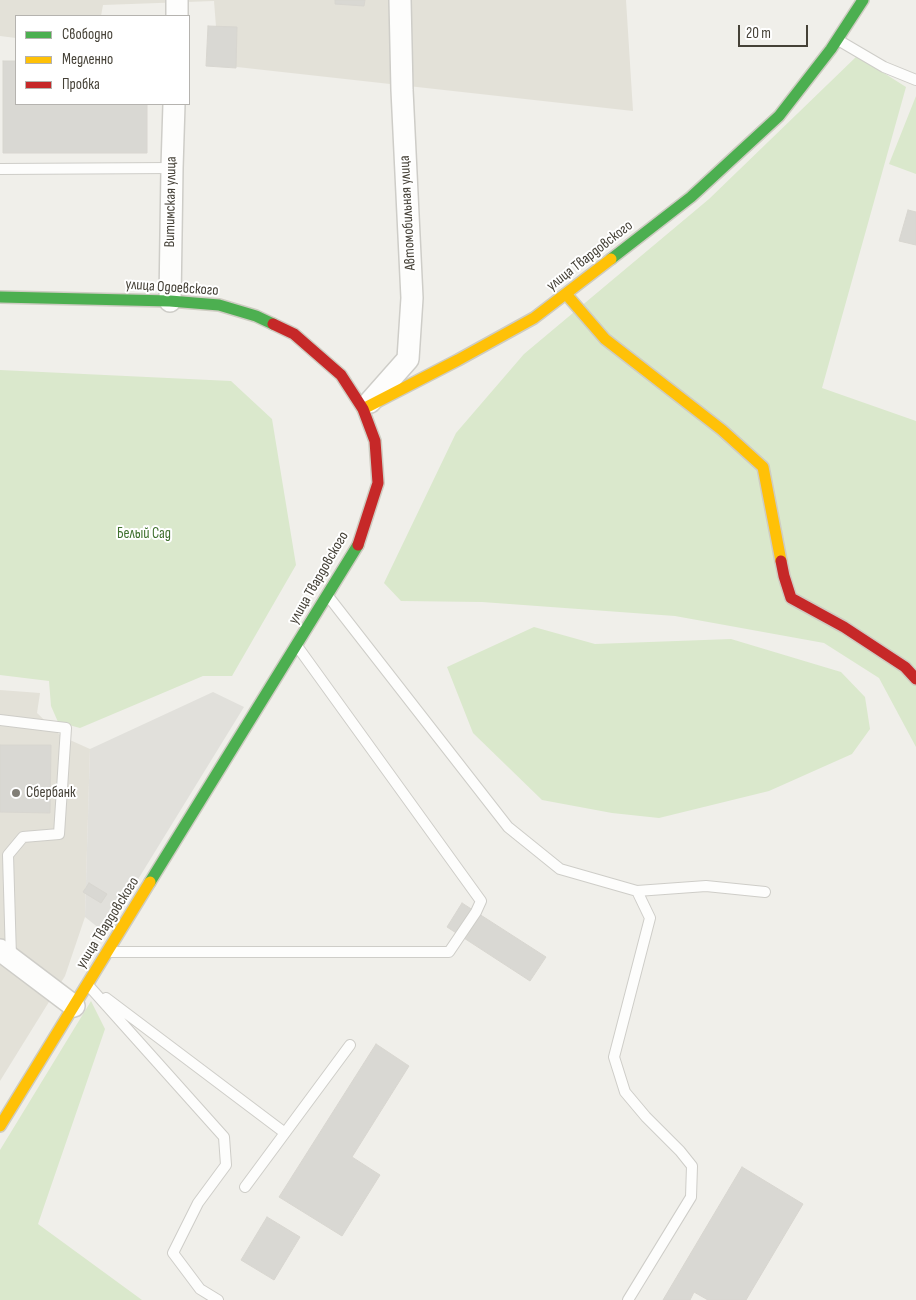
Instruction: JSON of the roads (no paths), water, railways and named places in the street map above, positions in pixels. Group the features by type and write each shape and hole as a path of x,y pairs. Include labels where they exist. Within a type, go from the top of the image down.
{"street":[{"path":"177,0 177,15"},
{"name":"Автомобильная улица","path":"363,409 408,359 412,298 402,90 400,0"},
{"name":"улица Твардовского","path":"0,1126 357,547 378,483 375,441 363,409 534,318 691,197 779,116 831,49 863,0"},
{"name":"Витимская улица","path":"170,301 174,105"},
{"path":"566,294 605,339 722,430 763,467 784,576 791,598 844,626 905,667 916,679"},
{"name":"улица Одоевского","path":"0,297 170,301 219,305 256,316 294,334 319,355 341,375 363,409"},
{"path":"5,954 74,1006"}],"lane":[{"path":"837,40 884,67 916,80"},
{"path":"0,169 172,168"},
{"path":"327,596 508,827 560,869 637,891 706,886 765,892"},
{"path":"107,952 449,952 476,912 481,902 296,645"},
{"path":"0,720 66,728 59,834 23,837 8,855 5,954"},
{"path":"628,1300 691,1197 692,1166 625,1092 614,1058 650,918 637,891"},
{"path":"88,984 285,1133"},
{"path":"88,984 224,1136 226,1165 198,1203 173,1253 200,1289 218,1300"},
{"path":"245,1187 350,1045"}],"place":[{"name":"Сбербанк","path":"16,793"}],"park label":[{"name":"Белый Сад","path":"144,534"}]}
